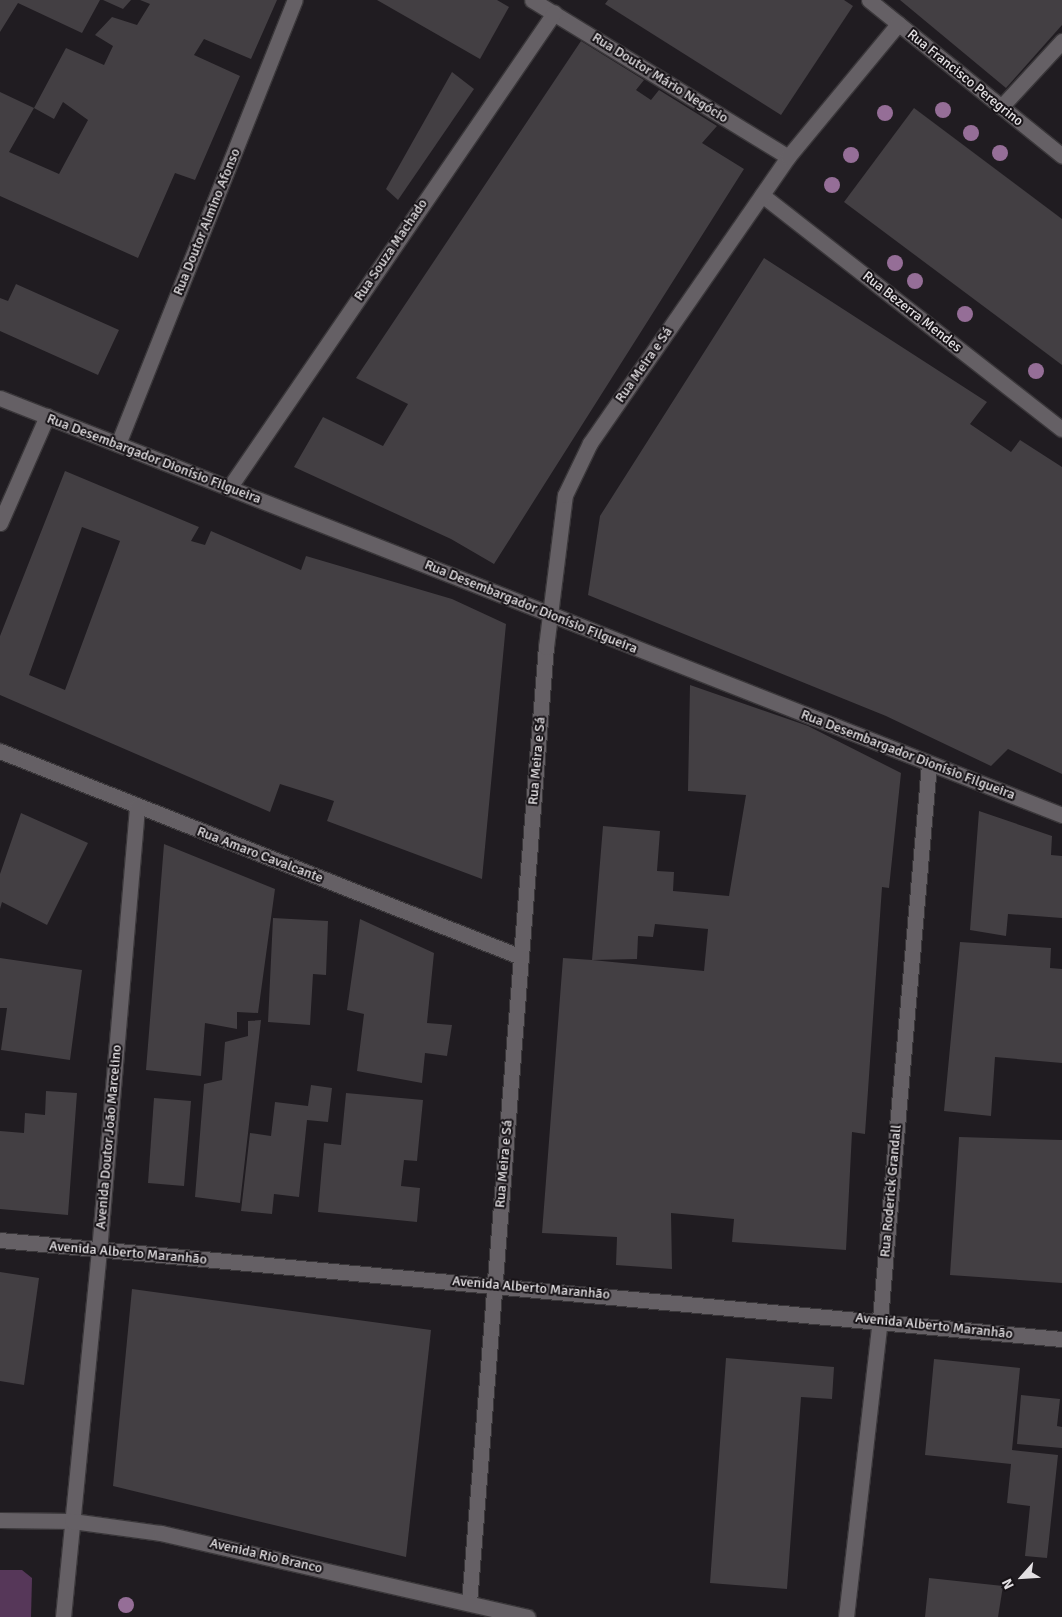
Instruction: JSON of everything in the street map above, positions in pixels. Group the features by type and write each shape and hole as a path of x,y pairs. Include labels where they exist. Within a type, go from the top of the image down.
{"street":[{"name":"Rua Doutor Almino Afonso","path":"118,444 295,0"},
{"name":"Rua Doutor Mário Negócio","path":"532,0 788,157"},
{"name":"Rua Francisco Peregrino","path":"868,0 1062,156"},
{"name":"Rua Souza Machado","path":"229,488 554,13"},
{"name":"Rua Meira e Sá","path":"469,1603 550,614 565,495 590,443 788,157 898,24"},
{"path":"1001,107 1062,41"},
{"name":"Rua Bezerra Mendes","path":"762,195 1062,429"},
{"name":"Rua Desembargador Dionísio Filgueira","path":"0,398 929,765 1062,815"},
{"path":"0,523 47,416"},
{"name":"Rua Amaro Cavalcante","path":"0,751 137,807 521,957"},
{"name":"Rua Roderick Grandall","path":"846,1617 880,1319 929,765"},
{"name":"Avenida Doutor João Marcelino","path":"63,1617 99,1251 137,807"},
{"name":"Avenida Alberto Maranhão","path":"0,1240 99,1251 880,1319 1062,1339"},
{"name":"Avenida Rio Branco","path":"0,1520 72,1521 161,1533 528,1617"}],"shaded area":[{"path":"0,1570 22,1570 32,1578 31,1617 0,1617"}],"building":[{"path":"0,0 100,0 82,33 18,3 0,32"},
{"path":"103,0 131,0 123,9"},
{"path":"140,0 277,0 251,59 204,39 194,55 240,76 195,180 175,173 138,258 0,196 0,92 34,108 66,48 104,65 113,46 95,35 112,17 137,25 150,4","holes":["63,102 88,120 59,174 9,152 34,108 54,119"]},
{"path":"377,0 497,0 509,7 480,59"},
{"path":"608,0 844,0 853,6 781,115 605,4"},
{"path":"900,0 1062,0 1062,25 1006,88"},
{"path":"581,41 644,80 636,90 651,100 659,90 717,126 702,143 744,169 494,564 451,539 294,467 323,417 383,446 408,404 356,378"},
{"path":"452,72 474,89 398,200 386,189"},
{"path":"914,108 1062,219 1062,365 844,202"},
{"path":"764,258 987,402 970,424 1011,452 1020,440 1062,467 1062,774 1008,749 991,766 886,716 588,595 600,516"},
{"path":"16,284 119,330 98,375 0,331 0,298 8,301"},
{"path":"65,471 199,527 191,541 205,545 211,531 301,570 306,556 452,599 506,624 482,879 327,821 334,801 280,784 270,812 0,695 0,636","holes":["82,527 120,541 65,690 29,675"]},
{"path":"690,685 808,726 901,773 889,888 882,887 865,1134 852,1132 846,1250 732,1242 734,1219 671,1213 672,1269 616,1265 617,1237 542,1233 563,958 592,960 603,826 660,831 657,871 674,872 673,891 729,896 746,795 688,791","holes":["655,924 708,929 704,971 592,960 637,959 638,936 653,937"]},
{"path":"979,811 1052,836 1051,855 1062,856 1062,918 1008,914 1006,936 970,930"},
{"path":"21,813 88,843 47,925 2,902 0,909 0,874"},
{"path":"164,844 275,889 258,1013 237,1012 237,1029 205,1023 201,1076 146,1070"},
{"path":"273,918 328,921 326,975 313,974 310,1025 268,1022"},
{"path":"360,919 434,953 427,1023 452,1025 447,1056 425,1053 422,1083 357,1071 364,1014 347,1010"},
{"path":"960,942 1051,948 1050,968 1062,969 1062,1063 995,1057 991,1116 944,1111"},
{"path":"0,958 82,970 70,1060 1,1050 7,1008 0,1008"},
{"path":"261,1020 240,1203 195,1197 204,1084 222,1080 225,1042 248,1036 248,1021"},
{"path":"311,1085 332,1088 328,1122 307,1120 299,1197 274,1194 272,1214 241,1211 250,1133 271,1136 275,1102 308,1106"},
{"path":"46,1091 77,1093 68,1215 0,1209 0,1131 24,1133 25,1113 45,1115"},
{"path":"346,1093 423,1100 417,1161 404,1160 401,1186 420,1188 417,1222 318,1212 324,1143 341,1145"},
{"path":"154,1098 191,1101 184,1186 148,1183"},
{"path":"959,1137 1062,1140 1062,1283 950,1275"},
{"path":"0,1272 39,1278 24,1385 0,1381"},
{"path":"132,1289 431,1330 406,1557 113,1486"},
{"path":"726,1358 834,1367 832,1399 801,1397 787,1589 710,1583"},
{"path":"934,1359 1020,1368 1012,1450 1058,1455 1047,1558 1025,1556 1030,1506 1007,1503 1011,1464 925,1455"},
{"path":"1021,1395 1060,1399 1057,1426 1062,1427 1062,1448 1017,1444"},
{"path":"929,1578 1003,1586 998,1617 925,1617"}]}
